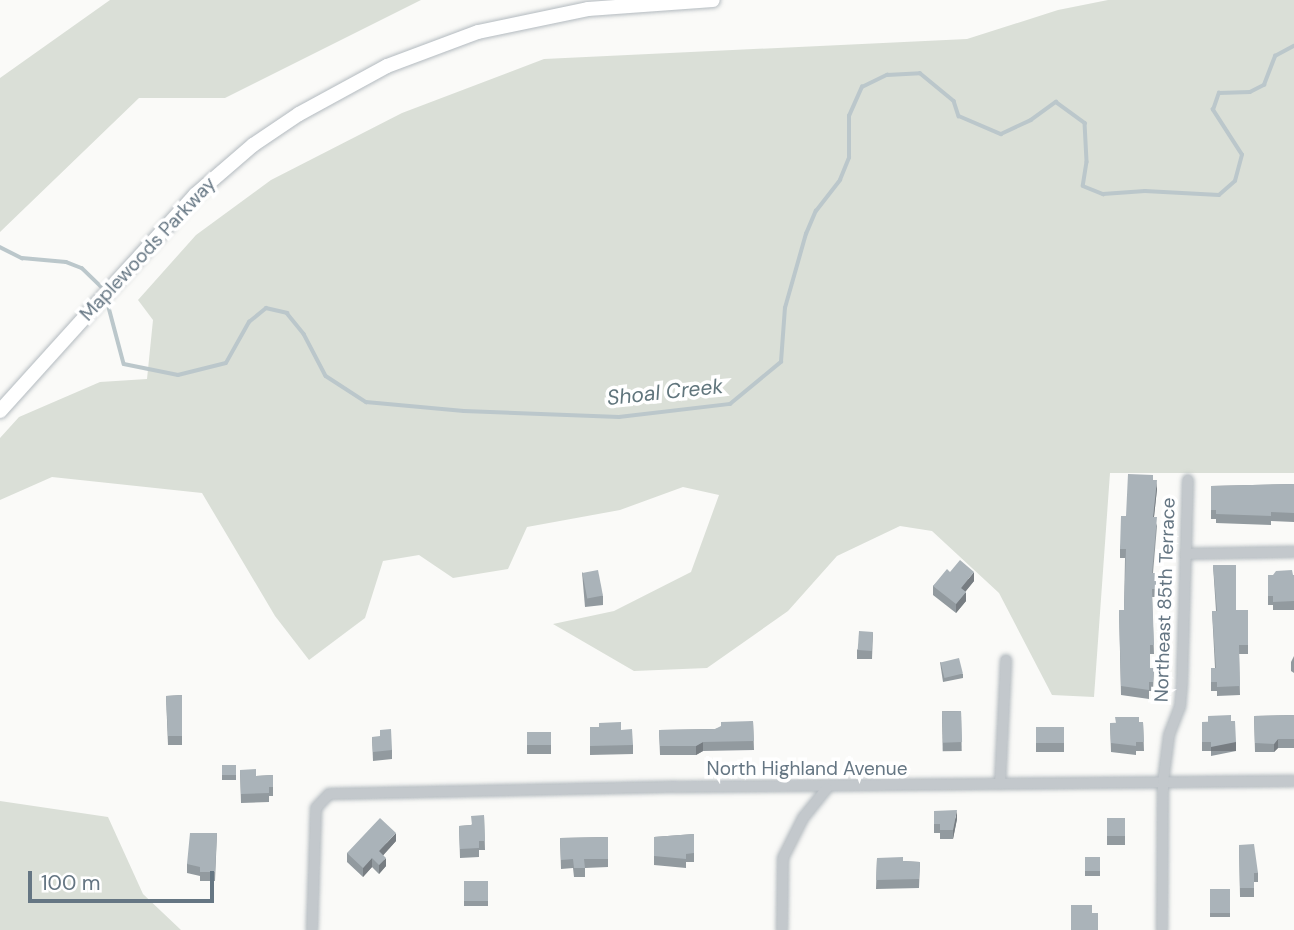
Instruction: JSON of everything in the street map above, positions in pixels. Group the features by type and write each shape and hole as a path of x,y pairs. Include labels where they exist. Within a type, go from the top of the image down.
{"main road":[{"name":"Maplewoods Parkway","path":"0,411 195,195 253,145 299,114 387,66 478,32 588,9 713,0"}],"street":[{"name":"Northeast 85th Terrace","path":"1162,930 1163,782 1169,735 1180,706 1188,480"},
{"path":"1185,554 1294,552"},
{"path":"1000,784 1006,660"},
{"name":"North Highland Avenue","path":"312,930 316,808 329,794 1294,781"},
{"path":"782,930 783,858 803,818 827,788"}],"shaded area":[{"path":"110,0 421,0 225,98 139,98 0,232 0,78"},
{"path":"1108,0 1294,0 1294,473 1110,473 1094,697 1052,695 999,593 932,531 900,526 837,556 788,611 707,668 634,671 553,624 614,611 691,572 719,495 683,487 620,510 527,527 508,569 453,578 419,555 383,561 365,618 309,660 275,616 202,493 52,477 0,500 0,438 19,417 100,382 147,379 153,320 138,300 196,235 271,180 402,113 544,59 967,39 1058,10"},
{"path":"0,801 108,817 143,894 181,930 0,930"}],"building":[{"path":"1128,474 1153,475 1153,480 1157,480 1153,517 1157,517 1152,573 1156,573 1156,589 1152,589 1154,645 1150,645 1150,668 1154,668 1153,682 1149,682 1149,690 1121,686 1119,610 1124,610 1126,549 1120,549 1121,516 1126,516"},
{"path":"1294,484 1294,513 1271,512 1271,516 1216,514 1216,510 1211,510 1211,486"},
{"path":"960,560 974,572 961,588 966,592 956,604 933,586 947,569 950,572"},
{"path":"1213,565 1236,565 1236,610 1248,610 1248,645 1239,645 1240,686 1217,687 1217,682 1211,682 1211,668 1216,668 1212,611 1217,611"},
{"path":"598,570 603,596 587,599 582,573"},
{"path":"1292,570 1294,601 1273,602 1273,596 1268,596 1268,575 1273,575 1276,571"},
{"path":"859,631 873,632 872,651 858,650"},
{"path":"959,658 963,674 944,678 941,663"},
{"path":"182,695 182,736 168,736 166,696"},
{"path":"961,711 962,742 943,743 942,712"},
{"path":"1231,715 1231,721 1235,721 1236,742 1211,747 1211,742 1202,742 1202,722 1208,722 1208,716"},
{"path":"1294,715 1294,739 1278,739 1274,744 1255,743 1254,716"},
{"path":"1115,717 1139,717 1139,722 1143,722 1144,742 1136,742 1136,746 1111,743 1110,723 1116,723"},
{"path":"753,721 754,741 660,746 659,730 715,729 721,726 721,722"},
{"path":"621,722 621,730 632,729 633,745 590,746 590,727 599,727 599,723"},
{"path":"1036,727 1064,727 1064,743 1036,743"},
{"path":"391,729 392,750 373,752 372,737 380,736 380,730"},
{"path":"527,732 551,732 551,745 527,745"},
{"path":"222,765 236,765 236,775 222,775"},
{"path":"256,769 256,776 273,775 273,787 269,787 269,793 241,794 240,770"},
{"path":"957,810 953,830 940,830 940,824 934,824 934,811"},
{"path":"484,815 485,841 479,841 479,848 460,849 459,826 472,825 471,816"},
{"path":"380,818 396,833 379,851 386,858 379,865 372,858 363,868 347,853"},
{"path":"1107,818 1125,818 1125,836 1107,836"},
{"path":"190,833 217,833 215,872 200,872 200,867 187,864"},
{"path":"694,834 694,853 686,854 686,859 654,856 654,837"},
{"path":"608,837 608,859 584,859 585,868 574,868 573,859 561,860 560,838"},
{"path":"1254,844 1258,873 1254,873 1254,888 1240,888 1239,845"},
{"path":"903,857 903,861 920,862 919,879 876,880 877,858"},
{"path":"1085,857 1100,857 1100,871 1085,871"},
{"path":"464,881 488,881 488,901 464,901"},
{"path":"1210,889 1230,889 1230,913 1210,913"},
{"path":"1071,905 1092,905 1092,913 1098,913 1098,930 1071,930"}],"waterway":[{"name":"Shoal Creek","path":"107,300 124,364 178,375 226,363 249,322 266,308 287,313 304,334 326,376 366,402 464,411 619,417 730,404 781,362 785,308 806,234 816,211 840,180 849,158 849,116 862,87 887,75 920,73 954,101 959,116 1001,134 1031,120 1056,102 1085,123 1087,162 1083,186 1103,194 1145,191 1219,195 1235,181 1242,155 1213,110 1219,93 1250,92 1264,85 1275,56 1294,46"},
{"name":"Shoal Creek","path":"0,247 22,258 66,262 82,268 104,289"}]}
